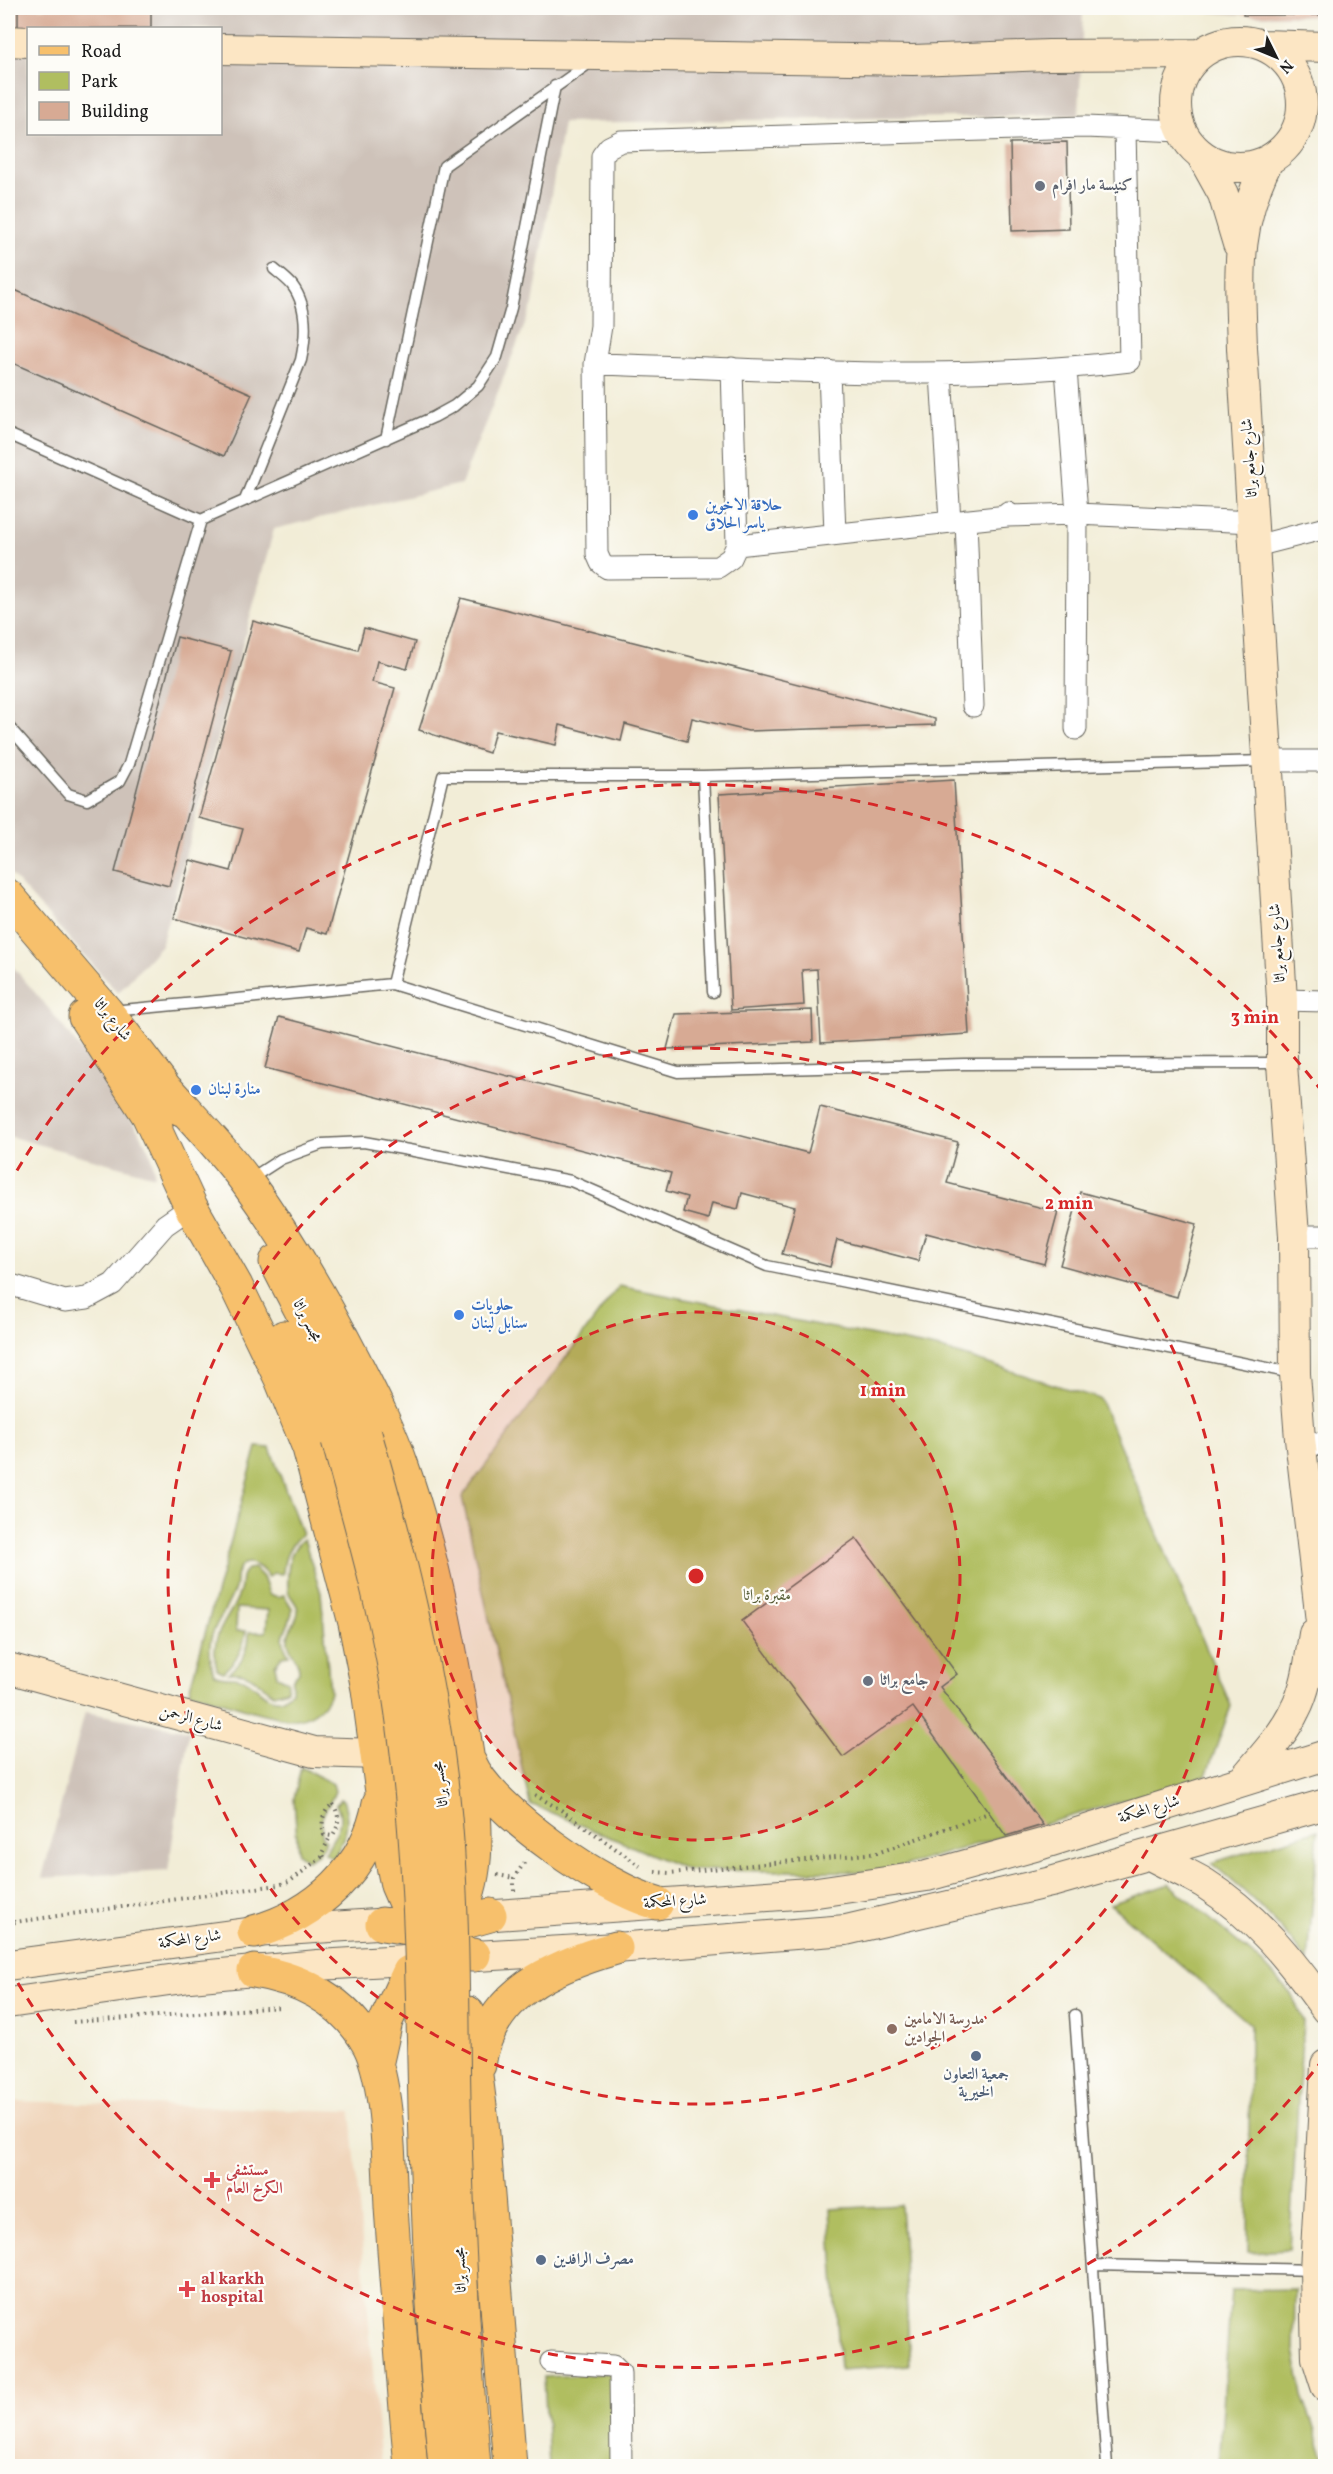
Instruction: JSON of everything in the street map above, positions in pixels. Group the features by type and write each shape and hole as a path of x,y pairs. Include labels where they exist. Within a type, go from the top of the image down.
{"main road":[{"name":"شارع براثا","path":"8,896 106,1011 157,1100 195,1158"},
{"name":"شارع براثا","path":"8,922 91,1025 157,1100"},
{"path":"157,1100 246,1182 322,1297 375,1402 401,1463 431,1568 455,1676 467,1753 475,1833 472,1930"},
{"path":"157,1100 191,1207 241,1297 281,1379 309,1448 355,1623 397,1886 402,1941 376,2061"},
{"name":"مجسر براثا","path":"195,1158 279,1268 392,1528 412,1604 430,1700 443,1797 450,1892 454,2104 464,2357 474,2466"},
{"name":"مجسر براثا","path":"351,1437 401,1707 414,1817 422,1957 425,2110 436,2368 445,2466"},
{"path":"379,1770 385,1788 395,1806 410,1820 429,1826 447,1819 460,1802 464,1789 467,1753"},
{"path":"467,1753 483,1785 513,1815 609,1884 629,1894 657,1903"},
{"path":"254,1932 276,1926 300,1914 339,1883 368,1842 376,1821 379,1770"},
{"path":"474,2084 481,2052 490,2027 505,2005 521,1990 544,1976 575,1961 616,1948"},
{"path":"254,1971 291,1980 326,1998 340,2009 362,2033 376,2061 386,2130 411,2466"},
{"path":"468,2013 474,2084 482,2122 510,2466"},
{"path":"386,2130 391,2100 399,2088 414,2078"}],"street":[{"path":"8,41 27,42"},
{"path":"1326,46 1263,45 1230,41 1210,48 1200,54 1182,76 1175,103 1181,131 1187,141 1202,156 1212,162 1234,168 1268,161 1285,147 1298,129 1326,106"},
{"path":"1263,45 1286,61 1300,86 1302,100 1298,129"},
{"path":"222,50 913,60 1049,55 1200,54"},
{"path":"732,368 737,545 731,558 718,567 607,568 601,563 597,554 595,363 601,326 602,156 609,147 621,141 1085,127 1181,131"},
{"path":"595,363 941,374 1066,369 1130,361 1125,129"},
{"name":"شارع جامع براثا","path":"1202,156 1222,194 1236,235 1240,256 1242,348 1255,534 1266,761 1282,1000 1282,1063 1294,1236 1295,1374 1313,1443 1319,1607 1326,1665"},
{"name":"شارع جامع براثا","path":"1240,256 1251,197 1268,161"},
{"path":"1066,369 1077,514 1076,729"},
{"path":"829,371 835,534"},
{"path":"941,374 958,520 973,706"},
{"path":"737,545 1008,515 1077,514 1255,534 1326,528"},
{"path":"1266,761 1326,761"},
{"path":"1282,1000 1326,1001"},
{"path":"8,1284 65,1300 87,1298 112,1284 165,1224 191,1207"},
{"path":"1294,1236 1326,1236"},
{"path":"1243,1780 1296,1709 1310,1659 1319,1607"},
{"name":"شارع الرحمن","path":"8,1668 379,1770"},
{"name":"شارع المحكمة","path":"8,2003 189,1977 254,1971 402,1941 657,1903 810,1893 927,1876 1042,1844 1326,1755"},
{"name":"شارع المحكمة","path":"8,1965 254,1932 402,1941 472,1930 616,1948 846,1930 935,1911 1150,1856 1326,1804"},
{"path":"1150,1856 1204,1883 1252,1919 1293,1963 1326,2009"},
{"path":"1326,2064 1315,2270 1326,2386"},
{"path":"551,2362 613,2366 620,2373 621,2466"}],"lane":[{"path":"386,439 444,166 598,57"},
{"path":"8,434 201,520 386,439 454,406 478,386 497,357 511,308 524,233 555,86"},
{"path":"245,500 300,360 305,340 304,313 293,287 274,269"},
{"path":"8,726 68,794 87,800 120,781 129,764 201,520"},
{"path":"392,984 443,776 703,776 1266,761"},
{"path":"703,776 713,992"},
{"path":"106,1011 392,984 678,1072 964,1064 1282,1063"},
{"path":"246,1182 280,1159 322,1144 364,1142 414,1151 571,1181 767,1266 1295,1374"},
{"path":"1313,1443 1326,1516"},
{"path":"1075,2015 1107,2466"},
{"path":"1093,2265 1315,2270"}],"path":[{"path":"532,1793 561,1810 648,1871 670,1873 877,1853 986,1814"},
{"path":"333,1804 339,1821 332,1836 324,1835 322,1817 326,1809 333,1804"},
{"path":"515,1895 513,1878 531,1853"},
{"path":"8,1923 278,1885 289,1882 323,1856"},
{"path":"70,2022 288,2007"}],"shaded area":[{"path":"8,8 1083,8 1079,115 563,123 533,304 461,484 274,529 161,945 118,993 8,871"},
{"path":"1147,8 1325,8 1326,16 1257,16"},
{"path":"8,961 105,1081 141,1135 152,1157 155,1176 8,1136"},
{"path":"85,1712 189,1731 168,1871 42,1878"},
{"name":"al karkh hospital","path":"8,2101 351,2111 381,2466 8,2466"}],"green space":[{"name":"مقبرة براثا","path":"619,1286 941,1349 1100,1399 1231,1706 1206,1776 883,1872 688,1870 530,1804 462,1497"},
{"path":"257,1447 270,1448 302,1534 288,1552 283,1574 274,1573 268,1577 252,1564 244,1564 240,1567 236,1575 234,1591 211,1638 211,1660 214,1674 243,1679 271,1698 281,1699 292,1691 292,1680 299,1672 299,1668 289,1646 288,1638 298,1611 288,1590 288,1569 294,1549 304,1539 321,1593 330,1691 326,1701 318,1709 308,1716 297,1719 260,1713 189,1691"},
{"path":"254,1568 263,1577 269,1594 278,1597 284,1595 292,1608 292,1615 283,1640 289,1655 282,1656 275,1665 277,1676 288,1681 287,1690 274,1694 249,1676 228,1673 244,1655 249,1632 266,1632 268,1610 237,1608 236,1631 246,1631 243,1644 236,1659 228,1668 223,1672 217,1669 215,1645 221,1627 236,1602 243,1574 247,1569"},
{"path":"301,1767 333,1784 335,1791 322,1817 323,1838 326,1840 318,1854 307,1860 298,1853 294,1799"},
{"path":"340,1799 343,1800 346,1809 347,1824 334,1859 325,1853 339,1823 339,1811 336,1805"},
{"path":"1318,1830 1308,1962 1262,1909 1211,1863"},
{"path":"1169,1884 1262,1963 1292,1995 1303,2021 1289,2250 1248,2252 1250,2024 1110,1904"},
{"path":"901,2205 910,2365 840,2370 830,2209"},
{"path":"1295,2289 1294,2350 1302,2396 1325,2457 1325,2466 1219,2466 1231,2290"},
{"path":"614,2373 620,2466 549,2466 544,2377"}],"building":[{"path":"18,8 151,8 151,27 27,27 27,29 18,29"},
{"path":"1243,8 1326,8 1326,15 1243,15"},
{"name":"كنيسة مار افرام","path":"1067,142 1069,229 1012,231 1010,143"},
{"path":"8,287 252,394 224,456 8,361"},
{"path":"461,598 935,719 935,725 748,731 692,718 687,741 625,724 621,741 560,725 556,745 495,731 489,753 419,730"},
{"path":"253,621 358,650 364,628 415,642 407,669 377,661 372,682 395,688 327,934 306,928 299,952 174,918 190,860 231,871 243,829 199,818"},
{"path":"177,637 231,651 169,886 115,872"},
{"path":"954,780 969,1034 821,1043 817,969 802,970 804,1005 731,1010 719,794"},
{"path":"812,1010 813,1042 667,1049 676,1014"},
{"path":"279,1017 808,1153 820,1107 958,1142 947,1183 1058,1212 1044,1264 926,1233 918,1261 837,1240 830,1267 782,1254 795,1207 742,1193 738,1209 712,1203 708,1219 683,1212 687,1197 666,1191 671,1173 265,1068"},
{"path":"1080,1192 1197,1224 1177,1297 1060,1265"},
{"name":"جامع براثا","path":"856,1538 957,1674 940,1687 1043,1825 1006,1836 913,1707 843,1757 742,1621"}],"place":[{"name":"كنيسة مار افرام","path":"1040,186"},
{"name":"حلاقة الاخوين ياسر الحلاق","path":"693,515"},
{"name":"منارة لبنان","path":"196,1090"},
{"name":"حلويات سنابل لبنان","path":"459,1315"},
{"name":"جامع براثا","path":"868,1681"},
{"name":"مدرسة الامامين الجوادين","path":"892,2029"},
{"name":"جمعية التعاون الخيرية","path":"976,2056"},
{"name":"مستشفى الكرخ العام","path":"212,2180"},
{"name":"مصرف الرافدين","path":"541,2260"},
{"name":"al karkh hospital","path":"187,2289"}]}
